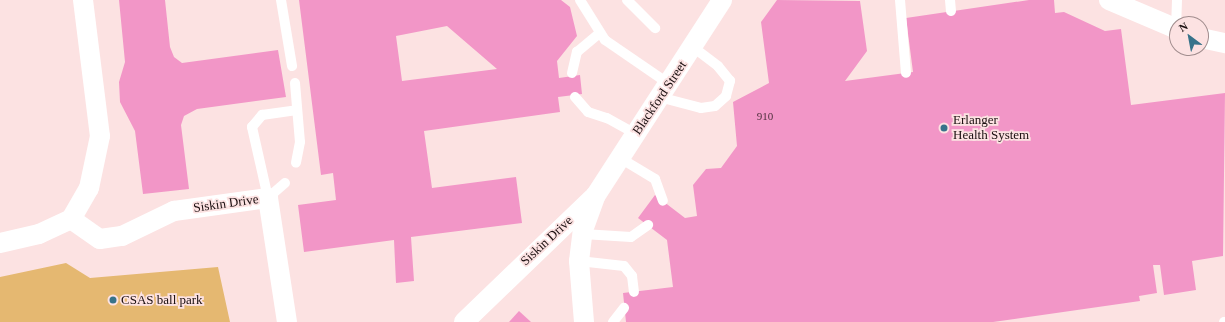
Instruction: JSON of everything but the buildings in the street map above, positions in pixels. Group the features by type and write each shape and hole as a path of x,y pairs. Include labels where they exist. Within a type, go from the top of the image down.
{"street":[{"path":"0,243 39,234 71,219 89,188 100,136 83,0"},
{"name":"Blackford Street","path":"596,195 664,90 694,47 722,0"},
{"path":"1109,0 1169,26"},
{"path":"1209,40 1225,43"},
{"path":"584,322 578,261 583,234 596,195"},
{"name":"Siskin Drive","path":"464,322 596,195"},
{"name":"Siskin Drive","path":"71,219 100,238 122,236 174,211 268,198 287,322"}],"lane":[{"path":"281,0 292,66"},
{"path":"580,0 605,40 664,90 701,108 715,106 726,96 730,81 694,47"},
{"path":"627,0 655,28"},
{"path":"900,0 906,73"},
{"path":"950,0 951,11"},
{"path":"1177,0 1177,16"},
{"path":"572,73 578,52 600,33"},
{"path":"295,84 300,142 296,163"},
{"path":"575,98 588,112 607,118 636,134"},
{"path":"285,184 268,198 252,128 262,115 297,110"},
{"path":"620,158 655,179 663,201"},
{"path":"583,234 631,237 648,225"},
{"path":"578,261 624,266 632,276 634,292"},
{"path":"613,322 624,308"}],"shaded area":[{"name":"CSAS ball park","path":"66,263 90,278 218,267 230,322 0,322 0,277"}],"place":[{"name":"Erlanger Health System","path":"944,128"},
{"name":"CSAS ball park","path":"113,300"}]}
